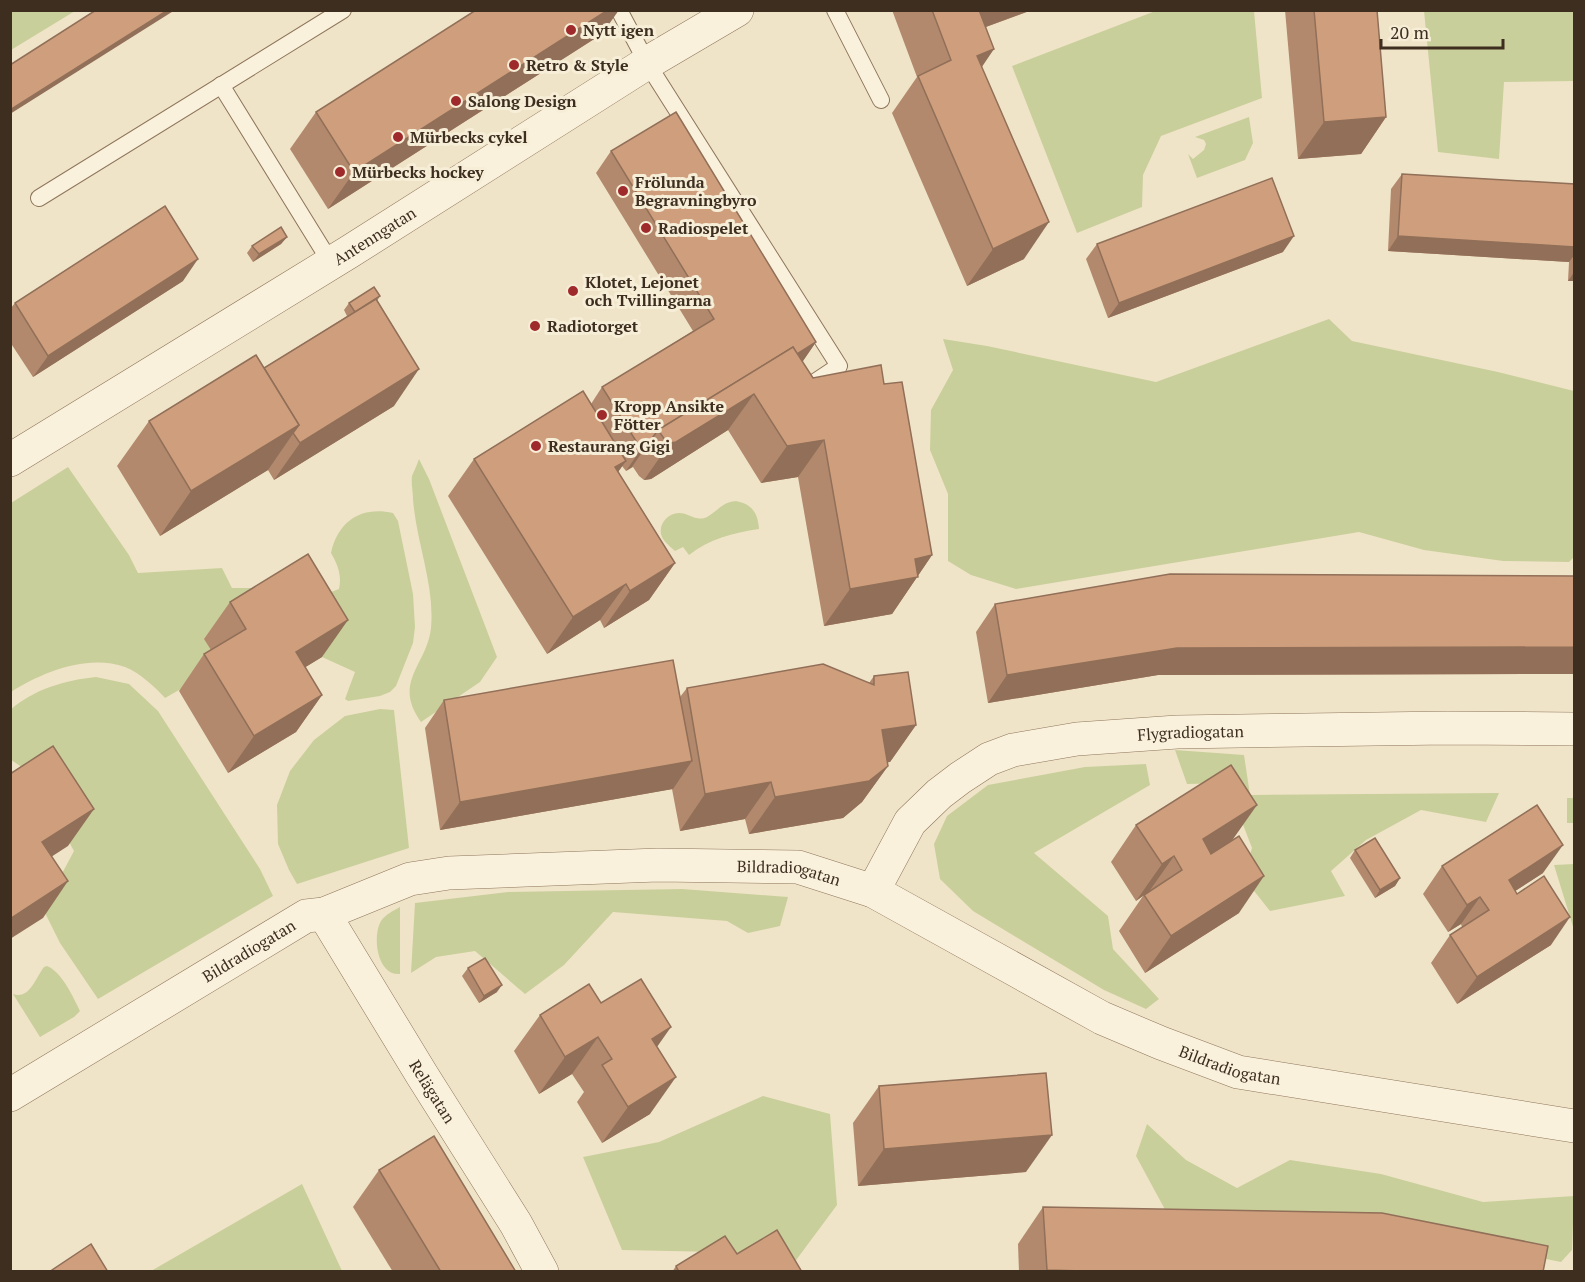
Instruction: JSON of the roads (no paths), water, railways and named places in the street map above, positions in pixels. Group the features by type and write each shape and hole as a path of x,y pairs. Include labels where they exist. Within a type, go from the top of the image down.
{"street":[{"name":"Antenngatan","path":"10,460 331,263 647,63 737,10"},
{"name":"Flygradiogatan","path":"873,891 910,822 939,794 960,778 989,759 1013,750 1077,739 1177,732 1447,728 1575,729"},
{"name":"Bildradiogatan","path":"10,1095 306,916 324,914 410,879 449,873 658,865 798,867 873,891 1102,1017 1161,1043 1238,1072 1575,1126"},
{"name":"Relägatan","path":"324,914 516,1224 542,1272"}],"lane":[{"path":"39,198 343,10"},
{"path":"619,10 647,63 839,366 806,388"},
{"path":"835,10 881,100"},
{"path":"221,85 331,263"}],"place":[{"name":"Nytt igen","path":"571,30"},
{"name":"Retro & Style","path":"514,65"},
{"name":"Salong Design","path":"456,101"},
{"name":"Mürbecks cykel","path":"398,137"},
{"name":"Mürbecks hockey","path":"340,172"},
{"name":"Frölunda Begravningbyro","path":"623,191"},
{"name":"Radiospelet","path":"646,228"},
{"name":"Klotet, Lejonet och Tvillingarna","path":"573,291"},
{"name":"Radiotorget","path":"535,326"},
{"name":"Kropp Ansikte Fötter","path":"602,415"},
{"name":"Restaurang Gigi","path":"536,446"}]}
